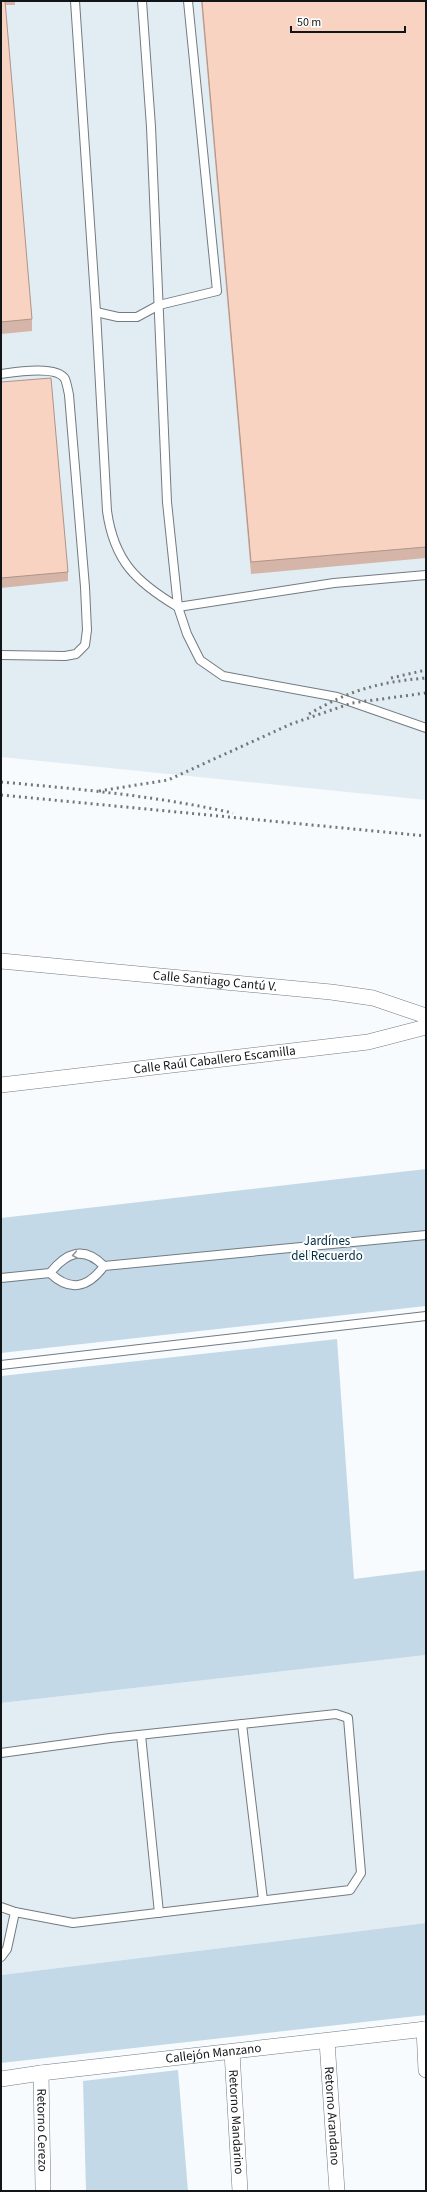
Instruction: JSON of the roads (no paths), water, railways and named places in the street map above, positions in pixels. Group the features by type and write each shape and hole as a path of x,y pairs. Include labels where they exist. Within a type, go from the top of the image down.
{"street":[{"name":"Calle Santiago Cantú V.","path":"1,961 331,992 373,998 426,1016"},
{"name":"Calle Raúl Caballero Escamilla","path":"1,1085 368,1042 426,1027"},
{"name":"Callejón Manzano","path":"1,2079 41,2073 425,2029"},
{"path":"425,2029 426,2070"},
{"name":"Retorno Arandano","path":"327,2041 336,2191"},
{"name":"Retorno Mandarino","path":"232,2052 240,2191"},
{"name":"Retorno Cerezo","path":"41,2073 43,2188"}],"lane":[{"path":"75,1 96,312 107,511 110,534 118,551 132,571 150,590 178,607 334,583 426,575"},
{"path":"142,1 159,305 167,502 178,607 187,634 200,660 223,676 337,697 426,728"},
{"path":"96,312 118,317 137,317 159,305 216,291 188,1"},
{"path":"1,374 39,370 56,372 65,379 69,395 85,587 87,630 85,645 76,654 65,656 1,656"},
{"path":"50,1273 59,1282 70,1286 81,1285 92,1280 104,1266 426,1235"},
{"path":"1,1278 50,1273 64,1258 76,1253 87,1254 96,1258 104,1266"},
{"path":"1,1365 426,1316"},
{"path":"1,1753 141,1734 336,1714 348,1718 361,1873 350,1890 73,1923 15,1912 1,1907"},
{"path":"242,1724 263,1900"},
{"path":"141,1734 159,1913"},
{"path":"1,1957 7,1949 15,1912"}],"railway":[{"path":"391,678 426,670"},
{"path":"309,714 338,699 365,688 394,682 426,678"},
{"path":"99,791 168,780 291,724 352,703 426,693"},
{"path":"1,782 89,790 176,802 233,813"},
{"path":"1,795 426,836"}],"park label":[{"name":"Jardínes del Recuerdo","path":"327,1248"}]}
